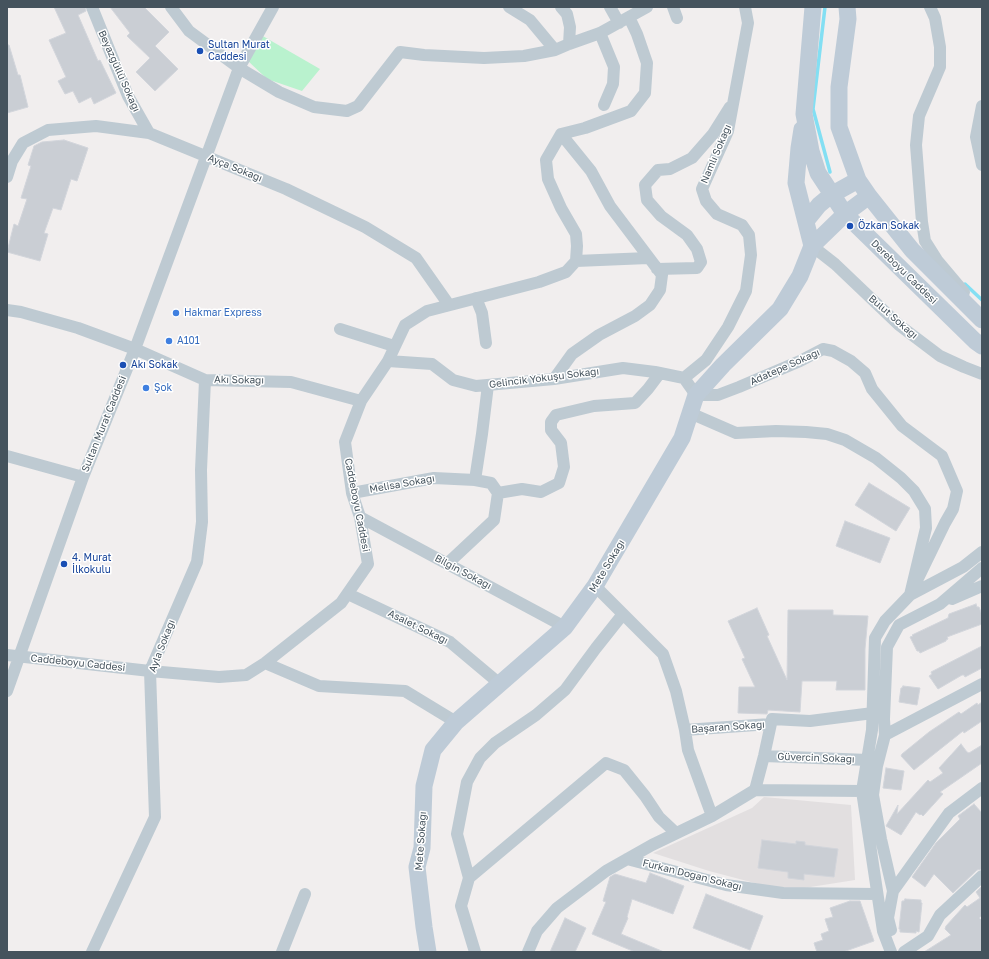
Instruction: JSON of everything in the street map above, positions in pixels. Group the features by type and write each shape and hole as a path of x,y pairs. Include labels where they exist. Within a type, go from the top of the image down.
{"main road":[{"name":"Dereboyu Caddesi","path":"812,7 804,114 811,151 818,173 831,195 845,214 975,334 974,341 982,346"},
{"name":"Dereboyu Caddesi","path":"847,7 848,19 839,87 839,127 858,180 912,250 982,320"},
{"path":"804,114 796,183 812,246"},
{"path":"806,221 819,205 831,195 858,180"},
{"name":"Mete Sokağı","path":"428,952 417,867 422,848 424,786 433,750 456,722 565,627 595,586 682,438 696,395 723,365 780,309 800,276 812,246 845,214 869,196"},
{"path":"921,260 982,305"}],"street":[{"name":"Beyazgüllü Sokağı","path":"92,7 128,96 149,133"},
{"path":"171,7 189,31 239,68 280,92 314,107 346,111 358,106 400,52 424,55 484,58 524,56 555,50 600,33 647,7"},
{"name":"Sultan Murat Caddesi","path":"7,691 82,477 135,350 239,68 273,7"},
{"path":"509,7 530,20 555,50"},
{"path":"561,7 567,14 570,27 569,44"},
{"path":"610,7 637,34 647,63 645,93 631,111 585,128 561,134 546,160 548,179 561,208 576,234 576,261 648,258"},
{"name":"Namlı Sokağı","path":"684,378 706,360 728,327 746,291 751,255 749,235 742,225 717,214 706,201 702,189 728,131 748,23 745,7"},
{"path":"930,7 935,18 940,47 940,67 919,116 916,145 922,222 925,242 937,260 964,292"},
{"path":"600,33 614,68 613,84 604,105"},
{"path":"657,269 698,268 701,262 698,249 687,234 661,216 647,200 646,185 658,170 670,169 692,158 713,134 734,101"},
{"path":"982,106 976,137 982,165"},
{"name":"Ayça Sokağı","path":"7,177 12,161 23,143 48,130 96,126 149,133 286,189 366,227 416,258 449,305"},
{"path":"554,379 572,354 599,336 635,316 650,305 660,290 662,275 610,206 591,171 561,134"},
{"name":"Bulut Sokağı","path":"812,246 835,264 899,325 940,356 982,374"},
{"name":"Caddeboyu Caddesi","path":"7,655 219,677 246,675 265,663 341,602 368,564 360,517 352,493 345,442 361,401 388,361 405,325 426,311 539,282 566,272 576,261"},
{"path":"476,298 482,313 486,343"},
{"name":"Akı Sokağı","path":"7,310 21,312 78,328 135,350 205,380 291,382 361,401"},
{"path":"340,329 394,346"},
{"name":"Adatepe Sokağı","path":"696,395 718,395 800,361 823,349 833,351 851,361 865,373 872,389 902,426 942,456 957,491 953,509 910,596"},
{"name":"Gelincik Yokuşu Sokağı","path":"388,361 432,364 453,380 476,386 554,379 623,368 684,378"},
{"path":"447,564 494,520 498,493 522,489 541,492 559,483 564,467 561,443 551,430 551,422 556,415 594,406 635,403 660,373"},
{"path":"684,378 696,395"},
{"name":"Ayla Sokağı","path":"92,952 155,817 150,671 197,562 202,522 201,470 205,380"},
{"path":"475,480 488,385"},
{"path":"690,413 736,433 776,431 827,434 845,440 876,458 901,478 914,491 925,508 926,517 926,528 910,596"},
{"path":"7,456 82,477"},
{"name":"Melisa Sokağı","path":"352,493 434,478 475,480 491,483 498,493"},
{"name":"Bilgin Sokağı","path":"360,517 565,627"},
{"path":"891,952 883,932 862,791 872,730 876,638 885,621 910,596 963,567 982,552"},
{"path":"940,604 982,568"},
{"path":"940,604 982,577"},
{"path":"595,586 663,654 676,691 686,730 688,750 712,816"},
{"path":"897,952 888,918 893,891 880,839 873,794 877,766 885,735 884,719 887,646 900,625 940,604 982,586"},
{"name":"Asalet Sokağı","path":"348,594 450,642 500,684"},
{"path":"475,952 461,906 469,878 457,834 467,782 480,758 495,743 536,714 565,690 623,614"},
{"path":"265,663 319,686 405,691 456,722"},
{"path":"885,735 982,684"},
{"name":"Başaran Sokağı","path":"686,730 771,721 810,721 873,713"},
{"path":"755,790 771,721"},
{"name":"Güvercin Sokağı","path":"764,756 868,760"},
{"path":"469,878 606,763 624,770 645,796 659,817 676,833"},
{"path":"893,891 948,813 982,788"},
{"path":"528,952 538,931 557,908 606,871 627,858 712,816 755,790 862,791"},
{"name":"Furkan Doğan Sokağı","path":"627,858 726,885 783,893 877,894"},
{"path":"904,952 928,936 940,915 982,876"},
{"path":"282,952 305,894"}],"shaded area":[{"path":"764,797 851,805 855,880 785,891 709,871 653,853 752,808"}],"green space":[{"path":"261,35 320,69 302,91 267,79 247,60"}],"building":[{"path":"54,7 85,7 86,11 78,15 98,61 100,60 116,93 94,104 91,97 79,103 73,91 65,94 58,81 66,77 49,40 66,33"},
{"path":"110,7 144,7 169,32 155,46 178,69 155,91 136,72 150,58 127,36 130,33"},
{"path":"7,45 9,45 18,75 20,75 28,107 7,113"},
{"path":"64,140 88,148 77,181 71,179 61,210 53,208 44,233 48,234 40,261 7,252 14,224 18,226 27,199 21,198 31,166 28,165 34,146 42,142"},
{"path":"869,483 910,508 896,531 855,505"},
{"path":"845,521 890,538 880,563 836,546"},
{"path":"976,604 982,615 982,624 947,637 948,639 946,641 920,653 917,651 910,637 913,636 912,635 948,618 949,614"},
{"path":"757,608 769,635 767,636 787,680 788,610 833,610 833,615 868,616 865,649 865,690 836,690 837,681 802,681 800,712 768,710 767,714 738,713 739,687 755,687 742,659 745,658 728,621"},
{"path":"982,646 982,668 965,677 962,675 938,689 929,676 932,674 931,672"},
{"path":"903,686 920,688 917,705 899,702 901,688"},
{"path":"982,702 982,721 964,733 963,731 914,770 901,756 929,732 959,712 961,714 977,703 978,705"},
{"path":"961,744 969,753 982,745 982,763 940,792 943,794 923,816 916,812 901,835 886,826 898,805 897,814 928,780 930,782 943,773 939,768"},
{"path":"886,768 904,771 901,790 883,788"},
{"path":"974,804 982,813 982,869 977,870 953,893 934,874 925,887 912,877 936,843 960,819 958,816"},
{"path":"762,840 796,844 796,841 805,842 805,845 838,849 834,877 804,874 804,880 788,878 788,872 758,868"},
{"path":"650,873 684,886 673,914 632,899 628,918 621,934 664,952 635,952 592,934 606,902 603,901 610,877 615,874 646,883"},
{"path":"982,886 982,915 979,918 982,921 982,952 924,952 951,935 945,929 946,926 965,905 967,907 980,898 976,892"},
{"path":"706,894 763,916 750,950 693,928"},
{"path":"905,899 921,900 919,932 900,932 902,901"},
{"path":"850,901 860,901 874,941 843,952 817,952 814,943 823,940 821,934 829,931 825,919 833,917 830,908"},
{"path":"565,918 586,928 575,952 550,952"}],"waterway":[{"path":"825,7 813,109 830,172"},
{"path":"965,284 982,300"}],"place":[{"name":"Sultan Murat Caddesi","path":"200,51"},
{"name":"Özkan Sokak","path":"850,226"},
{"name":"Hakmar Express","path":"176,313"},
{"name":"A101","path":"169,341"},
{"name":"Akı Sokak","path":"123,365"},
{"name":"Şok","path":"146,388"},
{"name":"4. Murat İlkokulu","path":"64,564"}]}
